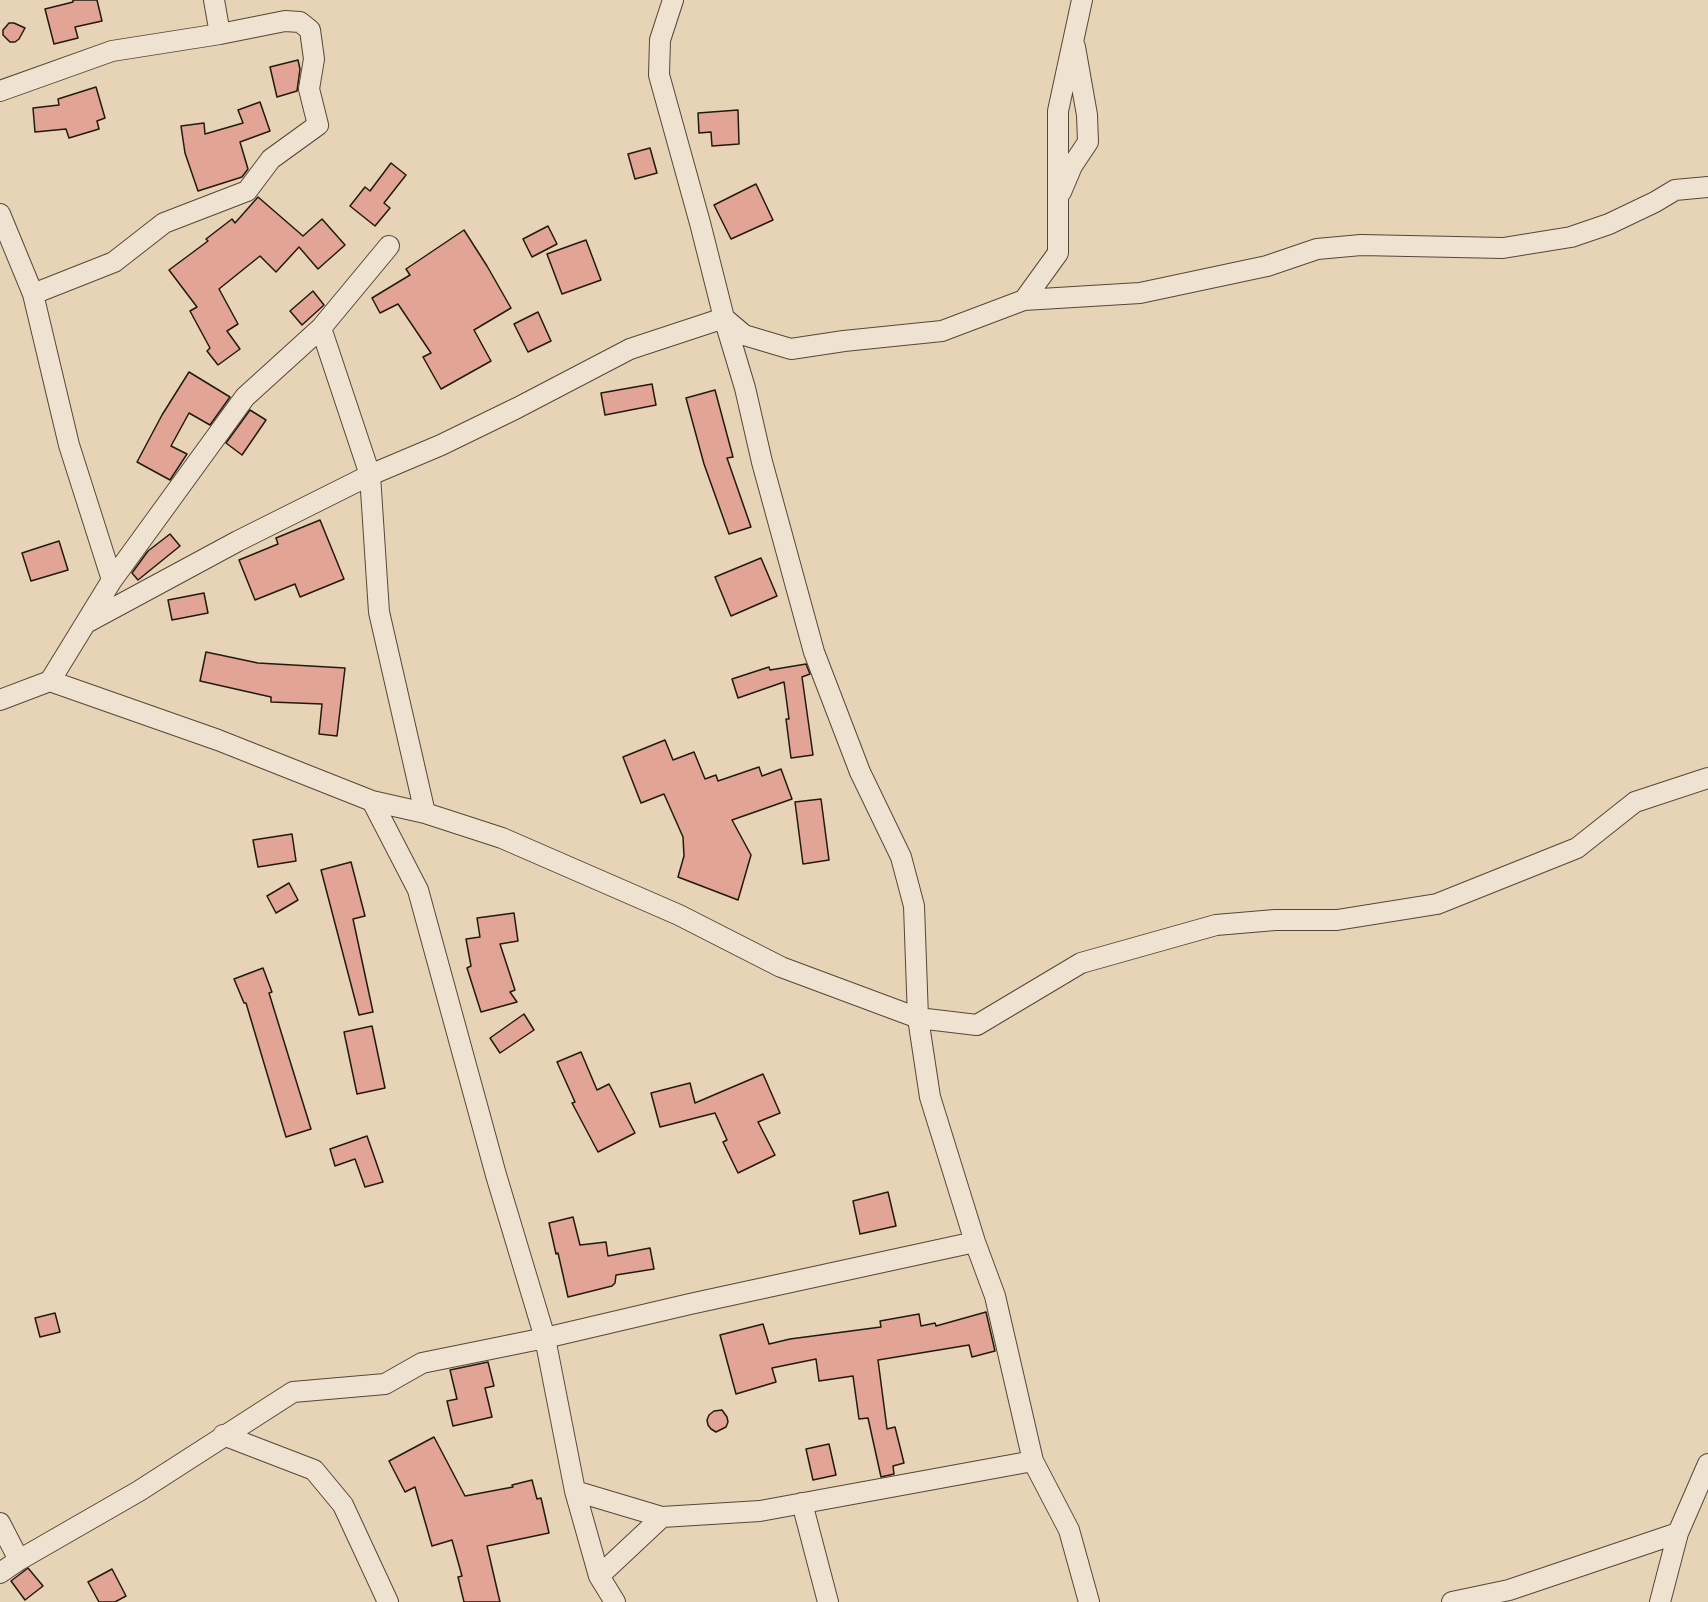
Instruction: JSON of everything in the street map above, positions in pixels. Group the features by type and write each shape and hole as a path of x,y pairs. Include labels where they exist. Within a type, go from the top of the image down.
{"street":[{"path":"214,0 220,34"},
{"path":"673,0 660,40 659,75 814,651 860,772 901,857 914,906 918,1018 930,1097 975,1242 995,1296 1033,1461 1069,1530 1089,1602"},
{"path":"1024,300 1058,253 1058,111 1082,0"},
{"path":"0,91 112,51 285,21 300,22 310,30 314,59 309,89 318,124 272,159 247,191 164,223 114,262 33,294"},
{"path":"1058,200 1072,166 1088,142 1088,115 1073,38"},
{"path":"724,318 744,335 791,349 942,331 1024,300 1140,293 1267,266 1317,249 1361,245 1503,248 1571,237 1609,224 1675,190 1708,187"},
{"path":"0,214 33,294 69,445 112,580"},
{"path":"0,700 50,681 112,580 245,397 321,328 389,246"},
{"path":"86,623 238,541 370,475 441,445 517,408 630,349 724,318"},
{"path":"321,328 370,475 379,612 425,813"},
{"path":"50,681 218,740 372,801 425,813 502,838 679,915 782,967 918,1018 977,1024 1081,963 1216,925 1275,920 1337,920 1437,904 1577,848 1635,802 1708,778"},
{"path":"372,801 418,890 495,1175 545,1338 575,1491 599,1576 615,1602"},
{"path":"0,1573 139,1491 292,1392 386,1384 422,1363 545,1338 975,1242"},
{"path":"223,1436 314,1470 343,1505 388,1602"},
{"path":"575,1491 662,1517 760,1511 1033,1461"},
{"path":"1660,1602 1678,1533 1708,1464"},
{"path":"802,1503 828,1602"},
{"path":"599,1576 662,1517"},
{"path":"0,1522 19,1560"},
{"path":"1452,1602 1509,1590 1678,1533"}],"building":[{"path":"73,0 97,0 102,21 75,27 78,38 54,44 45,9 73,2"},
{"path":"9,23 25,28 15,42 10,42 3,35 3,30"},
{"path":"298,60 300,69 297,91 277,97 270,67"},
{"path":"96,87 105,118 97,121 99,129 69,138 66,129 35,132 33,108 59,105 58,99"},
{"path":"260,102 270,131 240,142 248,169 242,177 198,191 185,153 181,126 204,123 205,134 243,123 238,110"},
{"path":"738,110 739,144 712,146 711,132 699,133 698,113"},
{"path":"650,148 657,173 635,179 628,154"},
{"path":"391,163 406,175 384,203 390,208 375,226 350,206 365,187 370,191"},
{"path":"756,184 773,220 731,239 714,205"},
{"path":"258,197 303,236 322,219 345,245 318,269 299,247 276,272 260,256 219,289 238,324 227,331 240,349 218,365 207,351 210,348 190,311 197,307 169,270 208,241 206,239 232,219 235,223"},
{"path":"548,226 557,244 532,257 523,239"},
{"path":"464,230 511,308 474,330 491,361 441,389 423,357 431,353 398,304 380,313 372,298 410,275 406,269"},
{"path":"586,240 601,280 562,294 547,254"},
{"path":"313,291 324,305 302,325 290,311"},
{"path":"538,312 551,341 528,352 514,324"},
{"path":"189,372 230,397 210,425 189,413 171,446 187,454 170,480 137,462 162,415"},
{"path":"652,384 656,405 605,415 601,393"},
{"path":"715,390 733,457 727,458 751,527 729,534 704,464 686,398"},
{"path":"250,410 266,420 242,455 226,443"},
{"path":"320,520 344,579 300,597 295,584 255,600 239,560 278,544 276,538"},
{"path":"170,534 180,546 138,580 132,573 148,551"},
{"path":"59,541 68,570 31,581 22,553"},
{"path":"761,558 777,596 731,616 715,577"},
{"path":"204,593 208,613 172,620 168,600"},
{"path":"206,652 258,663 345,668 337,736 319,734 322,704 271,702 271,697 200,681"},
{"path":"806,664 810,674 802,677 813,755 791,758 784,682 738,698 732,679 769,667 770,670"},
{"path":"665,740 673,760 694,752 705,779 716,775 718,781 759,767 762,776 781,769 792,799 732,820 751,855 738,900 678,877 684,856 683,837 664,794 641,803 623,757"},
{"path":"821,799 829,860 803,864 795,802"},
{"path":"292,834 296,861 258,867 253,840"},
{"path":"351,862 365,916 353,919 373,1012 359,1015 321,870"},
{"path":"289,883 298,900 276,913 267,896"},
{"path":"514,913 518,941 500,944 515,990 510,992 517,1002 481,1012 467,968 471,966 466,939 480,937 477,918"},
{"path":"263,968 311,1129 286,1137 246,1003 234,979"},
{"path":"524,1014 534,1030 500,1053 490,1038"},
{"path":"372,1026 385,1088 357,1094 344,1032"},
{"path":"581,1052 597,1090 609,1084 635,1133 598,1152 572,1103 575,1102 557,1062"},
{"path":"763,1074 780,1113 758,1122 775,1155 738,1173 723,1142 727,1140 715,1113 660,1127 651,1093 690,1083 695,1103"},
{"path":"367,1136 383,1182 365,1187 355,1159 335,1166 330,1149"},
{"path":"888,1192 896,1226 860,1234 853,1201"},
{"path":"573,1217 580,1245 606,1242 608,1256 650,1248 654,1269 616,1275 612,1286 568,1297 549,1223"},
{"path":"986,1312 995,1351 972,1357 969,1345 878,1360 887,1429 895,1427 904,1463 893,1466 894,1474 881,1477 868,1418 859,1419 853,1376 819,1381 816,1359 772,1368 776,1382 736,1394 720,1335 763,1324 769,1344 881,1327 880,1321 919,1314 921,1326 935,1323 936,1326"},
{"path":"55,1313 60,1332 40,1337 35,1318"},
{"path":"488,1362 494,1386 485,1388 492,1417 453,1426 447,1401 457,1399 450,1370"},
{"path":"722,1410 728,1422 726,1427 716,1432 708,1425 707,1420 714,1411"},
{"path":"434,1437 465,1496 513,1487 512,1485 532,1480 537,1499 541,1498 549,1533 487,1546 500,1602 464,1602 458,1577 462,1576 452,1540 432,1546 415,1487 405,1492 389,1461"},
{"path":"829,1444 836,1475 813,1480 806,1449"},
{"path":"28,1568 43,1586 25,1600 11,1581"},
{"path":"112,1569 126,1596 115,1602 99,1602 88,1582"}]}
